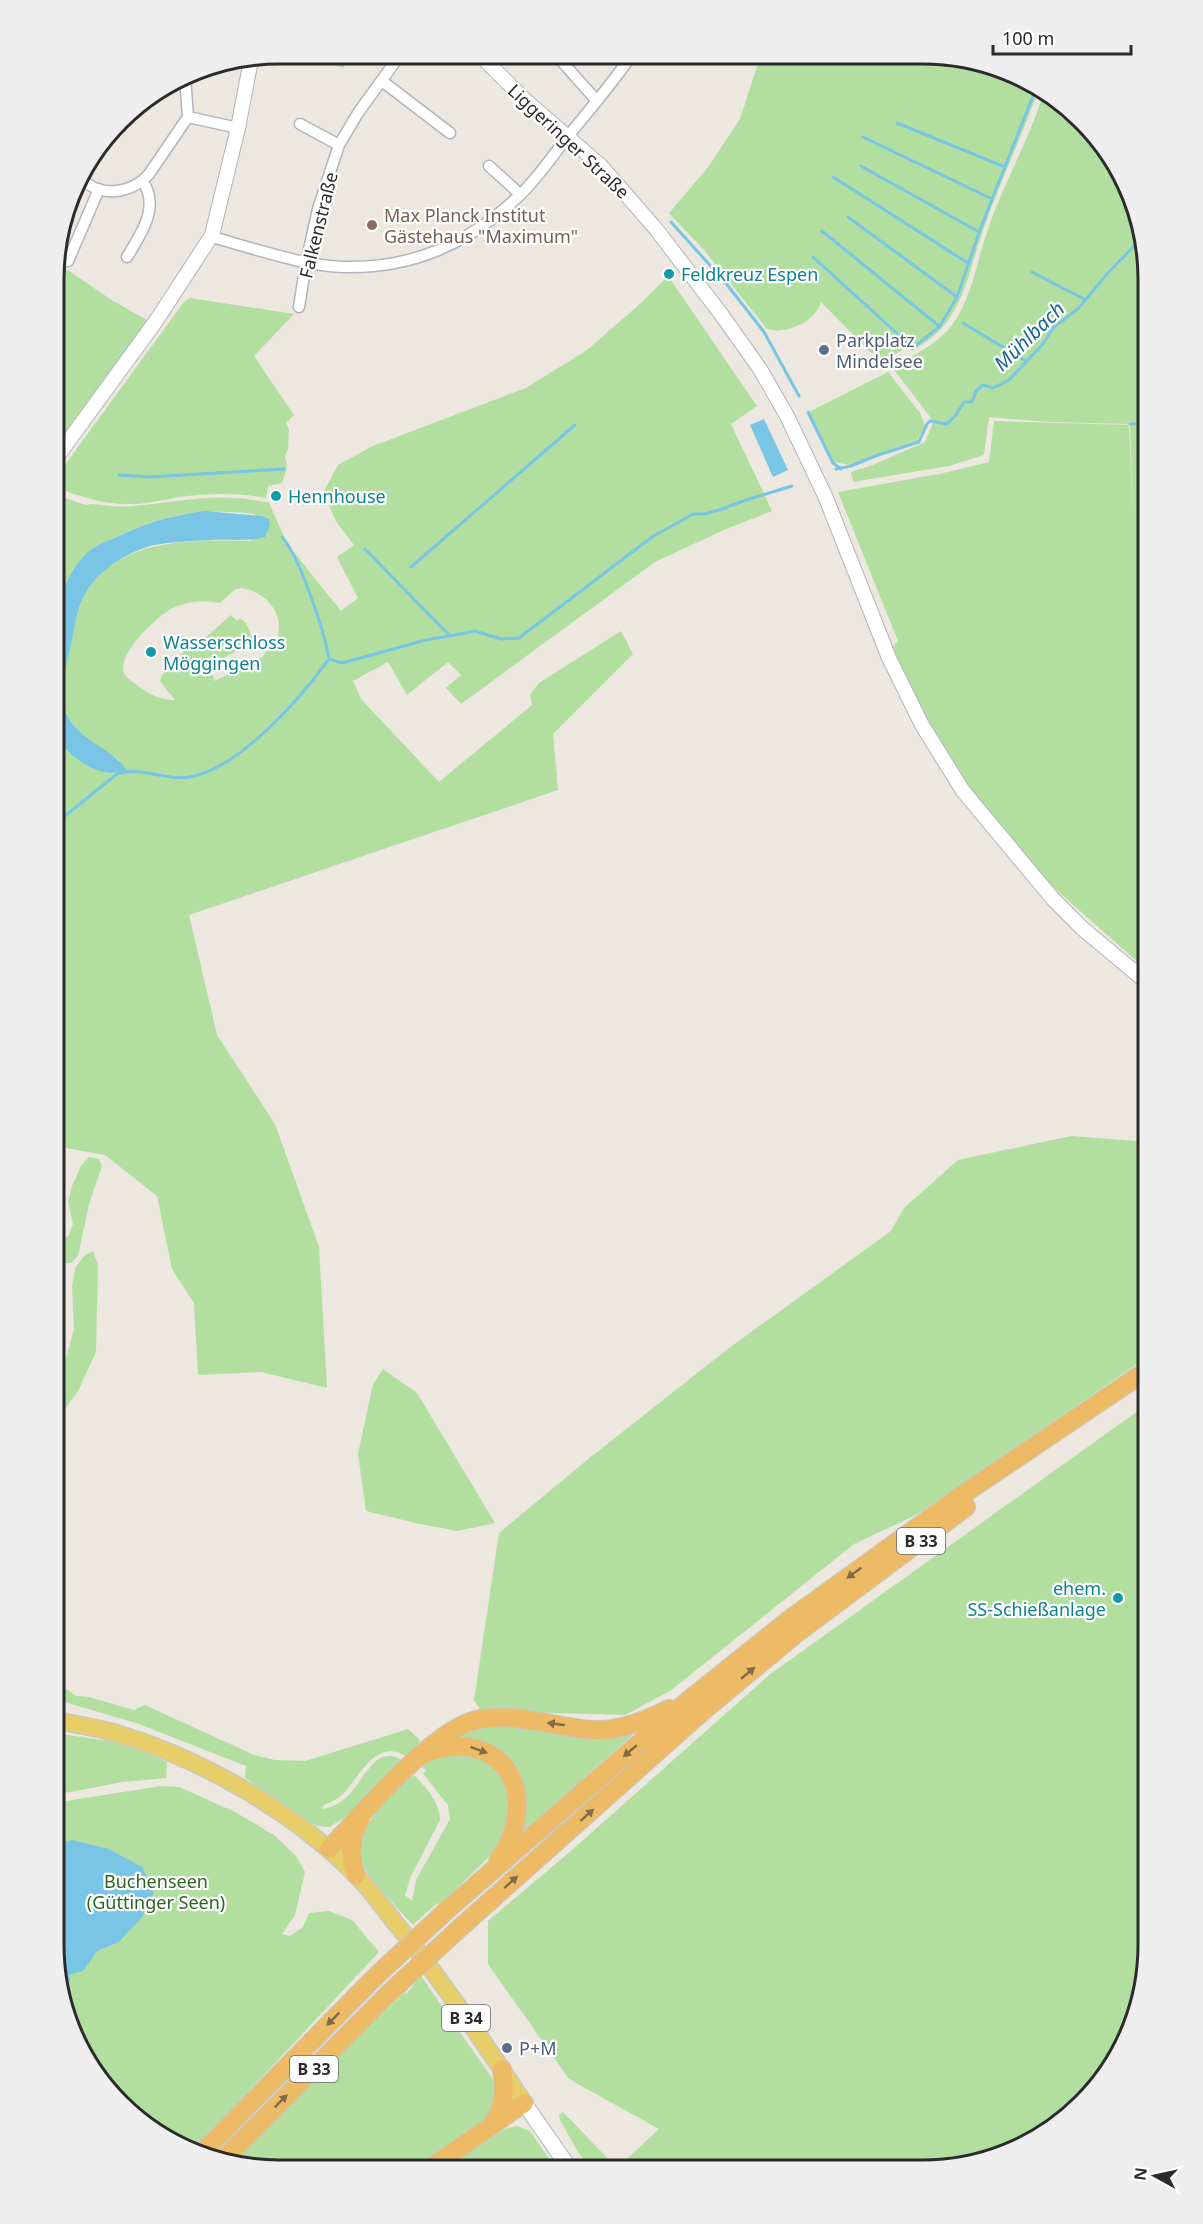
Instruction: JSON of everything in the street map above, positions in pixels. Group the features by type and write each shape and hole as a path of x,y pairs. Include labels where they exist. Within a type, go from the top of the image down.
{"highway":[{"name":"B 33","path":"208,2147 374,1978 446,1911 690,1699 818,1599 959,1497 1138,1376"},
{"name":"B 33","path":"230,2153 388,1995 703,1711 797,1633 967,1507 1138,1391"},
{"path":"329,1849 441,1736 464,1724 476,1720 512,1718 596,1730 621,1727 655,1716 690,1699"},
{"path":"422,1754 440,1748 472,1747 500,1761 509,1773 518,1800 517,1814 503,1854 489,1874"},
{"path":"356,1875 351,1855 352,1842 356,1827 364,1813"},
{"path":"493,2124 501,2112 504,2098 505,2086 502,2069"},
{"path":"442,2160 524,2103"},
{"name":"B 33","path":"235,2154 240,2143"}],"main road":[{"name":"B 34","path":"64,1722 111,1732 156,1747 208,1770 276,1810 329,1849 356,1875 431,1968 524,2103"},
{"path":"524,2103 564,2160"}],"street":[{"name":"Falkenstraße","path":"299,307 318,209 339,144 394,64"},
{"name":"Liggeringer Straße","path":"489,64 524,99 601,166 677,256 721,314 760,369 787,416 826,498 889,658 922,725 963,791 1053,898 1083,928 1138,975"},
{"path":"564,64 597,101"},
{"path":"212,235 219,239 306,263 344,267 387,264 434,254 474,233 520,194 625,64"},
{"path":"64,448 156,321 212,235 238,128 250,66"},
{"path":"382,81 450,133"},
{"path":"87,183 99,189 115,192 143,182 188,117 186,86"},
{"path":"188,117 238,128"},
{"path":"300,124 339,144"},
{"path":"489,166 520,194"},
{"path":"127,257 143,231 150,207 150,192 143,182"},
{"path":"68,261 99,189"}],"green space":[{"path":"332,64 345,64 343,68"},
{"path":"758,64 952,66 993,76 1036,96 982,233 966,285 957,305 940,331 912,351 905,344 904,348 888,358 870,352 821,302 813,315 800,325 783,330 767,329 704,250 669,213 709,166 740,119"},
{"path":"1041,100 1054,109 1076,127 1102,160 1127,210 1137,251 1138,962 1038,872 981,807 924,721 890,649 898,641 838,492 939,474 989,462 994,421 1129,425 1133,516 1130,424 1050,422 989,417 984,455 949,466 853,482 851,472 925,442 933,423 892,367 936,341 949,329 963,307 993,214"},
{"path":"65,268 113,301 149,321 64,443"},
{"path":"668,276 757,406 731,424 772,511 726,529 655,562 461,704 446,688 461,675 448,662 407,695 388,662 353,681 361,699 439,782 532,705 530,695 539,683 621,631 633,654 553,734 558,790 189,915 217,1035 275,1124 319,1247 327,1388 261,1372 198,1375 194,1303 172,1269 157,1196 105,1155 64,1148 64,748 70,754 120,761 90,740 70,721 64,706 64,682 72,632 79,606 86,591 104,571 121,559 152,547 184,542 251,541 255,514 201,512 151,522 99,545 89,552 80,564 64,595 64,498 86,505 117,507 200,498 233,498 269,503 288,545 341,611 358,598 337,557 354,545 337,523 323,493 338,465 373,446 526,388 587,350","holes":["242,588 259,594 273,607 279,621 278,639 262,657 215,681 208,666 254,642 246,623 240,618 237,621 231,615 198,644 194,641 162,675 160,681 175,700 153,695 125,675 123,665 133,645 168,611 192,602 220,603 234,590"]},
{"path":"190,298 294,314 254,356 294,415 286,423 289,429 288,449 285,456 287,468 282,483 268,486 266,498 236,494 207,494 132,504 93,500 64,490 64,466 184,302"},
{"path":"888,372 920,413 925,426 917,441 850,465 834,462 809,412"},
{"path":"1071,1136 1138,1141 1138,1364 918,1514 854,1544 670,1691 625,1715 481,1711 474,1700 499,1533 729,1348 891,1231 904,1208 958,1160"},
{"path":"89,1157 99,1159 102,1166 89,1204 78,1256 71,1263 64,1264 64,1239 69,1235 73,1224 68,1202 81,1166"},
{"path":"93,1251 98,1265 96,1352 78,1391 64,1410 64,1364 74,1329 72,1287 75,1268 84,1256"},
{"path":"383,1369 417,1393 495,1523 458,1531 366,1511 358,1454 373,1384"},
{"path":"1138,1411 1137,1973 1122,2027 1102,2064 1076,2097 1031,2131 993,2148 952,2158 924,2160 626,2160 659,2129 569,2079 488,1964 488,1921 572,1850 769,1675"},
{"path":"64,1687 76,1696 89,1697 134,1710 145,1705 254,1755 275,1760 305,1761 408,1729 419,1739 420,1749 405,1756 395,1752 377,1755 344,1793 324,1805 322,1809 341,1802 348,1796 377,1760 390,1756 402,1761 344,1818 329,1827 316,1826 245,1778 246,1766 136,1723 64,1702"},
{"path":"489,1724 638,1730 519,1836 513,1771 443,1741"},
{"path":"64,1734 124,1743 167,1762 166,1778 123,1782 64,1793"},
{"path":"441,1754 483,1757 505,1776 513,1814 497,1849 440,1905 437,1903 413,1925 366,1871 358,1856 358,1846 376,1813 409,1776 411,1778 414,1775 435,1801 440,1820 411,1876 405,1895 412,1901 416,1880 450,1819 448,1805 423,1774 426,1770 420,1766"},
{"name":"Buchenseen (Güttinger Seen)","path":"161,1786 179,1787 235,1812 274,1835 296,1856 305,1872 295,1915 282,1934 290,1936 303,1927 309,1913 329,1911 352,1920 379,1952 200,2144 172,2131 127,2097 93,2052 81,2027 66,1973 64,1801"},
{"path":"421,1976 494,2081 498,2104 484,2123 430,2160 279,2160 241,2156 250,2142 287,2104 405,1992 406,1994"},
{"path":"563,2112 609,2160 584,2160 560,2120 559,2115"},
{"path":"517,2126 530,2131 550,2160 455,2160 505,2129"}],"water":[{"path":"764,419 788,470 773,477 750,425"},
{"path":"205,511 262,516 269,519 270,525 265,537 258,539 154,545 138,550 103,572 89,587 81,601 64,680 64,589 76,566 88,552 98,545 170,517"},
{"path":"64,707 73,724 87,738 113,756 127,770 117,773 97,770 87,766 64,747"},
{"path":"72,1840 109,1849 142,1867 154,1893 143,1916 119,1942 97,1951 83,1971 69,1975 68,1983 64,1945 64,1842"}],"waterway":[{"path":"813,257 913,348 940,326 957,297 981,227 1034,95"},
{"path":"897,123 1005,167"},
{"path":"863,137 992,199"},
{"path":"861,166 979,232"},
{"path":"833,177 968,263"},
{"path":"848,217 957,297"},
{"name":"Mühlbach","path":"671,222 725,282 764,332 799,396"},
{"path":"822,231 939,326"},
{"name":"Mühlbach","path":"836,469 919,442 930,421 947,424 964,402 972,402 976,391 983,385 993,388 1009,380 1042,345 1054,327 1078,309 1136,245"},
{"path":"1032,272 1084,299"},
{"path":"963,323 1026,361"},
{"path":"808,412 833,463 841,469"},
{"path":"1130,424 1138,424"},
{"path":"411,567 575,425"},
{"path":"119,475 149,477 284,469"},
{"path":"365,549 450,636 475,631 501,639 519,638 652,537 693,514 704,514 722,509 792,486"},
{"path":"282,537 296,561 317,613 329,659 342,663 449,636"},
{"path":"64,817 117,774 135,772 185,778 214,769 233,758 270,728 329,659"}],"place":[{"name":"Max Planck Institut Gästehaus \"Maximum\"","path":"372,225"},
{"name":"Feldkreuz Espen","path":"669,274"},
{"name":"Parkplatz Mindelsee","path":"824,350"},
{"name":"Hennhouse","path":"276,496"},
{"name":"Wasserschloss Möggingen","path":"151,652"},
{"name":"ehem. SS-Schießanlage","path":"1118,1598"},
{"name":"P+M","path":"507,2048"}]}
